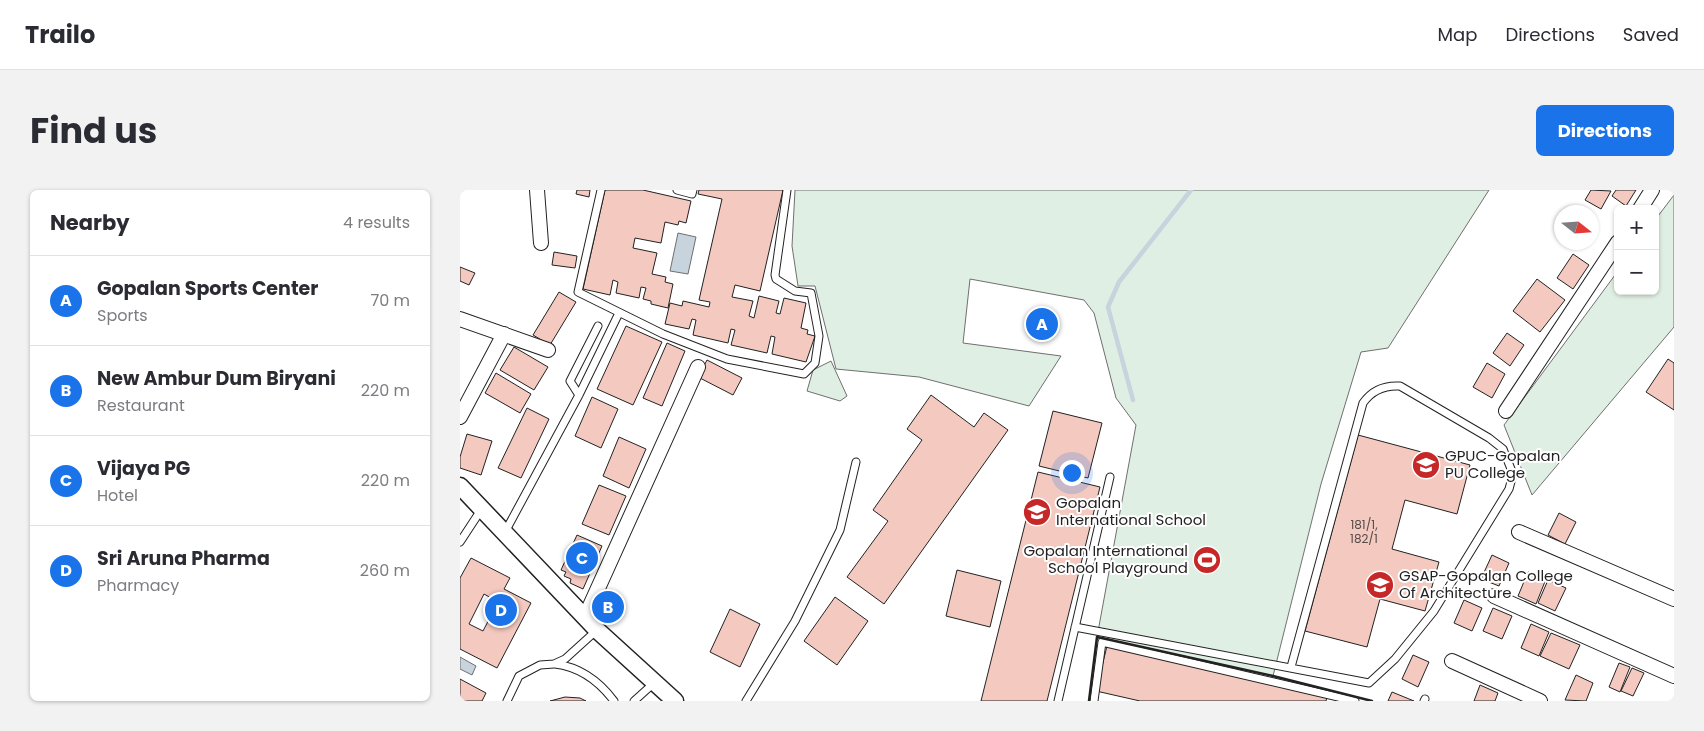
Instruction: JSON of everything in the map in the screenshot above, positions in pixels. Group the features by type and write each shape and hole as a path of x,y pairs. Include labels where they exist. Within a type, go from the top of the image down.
{"street":[{"path":"537,190 541,243"},
{"path":"1643,205 1652,190"},
{"path":"1506,411 1614,248"},
{"path":"460,319 548,350"},
{"path":"460,417 504,334"},
{"path":"585,617 698,367"},
{"path":"460,486 597,630 675,701"},
{"path":"1519,532 1674,599"},
{"path":"1494,596 1674,676"},
{"path":"1452,662 1540,701"}],"lane":[{"path":"601,190 578,292 662,334 728,359 804,374 815,363 819,336 811,294 795,291 776,279 775,275 787,190"},
{"path":"677,190 692,194 694,190"},
{"path":"505,533 580,395 619,313"},
{"path":"580,395 570,381 598,326"},
{"path":"1076,627 1370,683 1395,659 1434,611 1509,489 1512,474 1503,449 1488,438 1400,386 1390,385 1368,395 1363,403 1291,667"},
{"path":"746,701 795,620 840,530 856,462"},
{"path":"1058,701 1110,477"},
{"path":"460,542 481,510"},
{"path":"554,664 566,658 597,630"},
{"path":"1094,701 1102,642 1355,701"},
{"path":"508,701 519,676 540,665 554,664 567,665 583,672 596,681 614,701"},
{"path":"634,701 654,683"}],"green space":[{"path":"795,190 1489,190 1388,348 1361,352 1321,484 1273,676 1097,637 1136,425 1116,398 1094,313 1084,300 970,279 963,343 1061,356 1029,406 919,377 836,369 815,286 798,286 792,246"},
{"path":"1674,195 1674,327 1532,495 1504,425 1614,276 1614,295 1659,295 1659,215"},
{"path":"831,361 847,396 840,401 807,391 813,370"}],"shaded area":[{"path":"678,233 696,237 688,274 670,271"},
{"path":"460,657 476,666 472,675 460,669"}],"building":[{"path":"577,190 590,190 589,197 576,194"},
{"path":"605,190 643,190 691,201 686,223 679,221 678,225 665,222 661,243 635,238 633,248 657,253 652,274 666,277 665,282 673,284 668,308 651,304 651,301 643,299 646,288 641,287 639,298 616,293 618,282 613,280 610,295 583,289"},
{"path":"699,190 783,190 760,291 735,285 732,297 753,301 749,316 754,318 759,296 779,301 776,313 780,314 784,298 806,303 801,328 808,330 807,334 815,336 806,362 772,354 775,337 771,336 767,353 731,345 735,330 731,329 728,343 693,335 696,320 692,319 689,329 665,324 670,303 682,306 683,301 709,307 710,302 699,300 722,199 698,194"},
{"path":"1591,190 1611,191 1601,209 1599,205 1594,205 1585,200"},
{"path":"1616,190 1636,190 1627,205 1612,196"},
{"path":"554,252 577,256 575,268 552,265"},
{"path":"1573,254 1589,265 1573,289 1557,278"},
{"path":"460,267 475,273 469,285 460,281"},
{"path":"1537,279 1565,300 1540,332 1513,311"},
{"path":"559,292 576,302 550,345 533,335"},
{"path":"626,326 662,342 633,405 597,389"},
{"path":"1507,333 1524,345 1510,366 1493,353"},
{"path":"667,343 685,351 662,406 643,398"},
{"path":"514,347 548,367 534,390 500,370"},
{"path":"1668,359 1674,363 1674,410 1646,392"},
{"path":"707,360 742,378 733,395 698,377"},
{"path":"1487,363 1505,374 1492,398 1473,387"},
{"path":"496,373 531,394 520,413 485,393"},
{"path":"931,395 974,427 984,413 1008,430 884,604 847,577 888,521 873,510 922,440 907,429"},
{"path":"592,397 618,409 601,448 575,436"},
{"path":"527,408 549,419 521,478 498,468"},
{"path":"1053,411 1102,423 1088,478 1039,466"},
{"path":"467,434 492,441 481,475 460,468 460,457"},
{"path":"1358,435 1470,465 1457,514 1405,500 1392,549 1439,562 1425,611 1380,599 1367,647 1305,631"},
{"path":"619,437 646,449 629,488 603,476"},
{"path":"1038,472 1100,487 1047,701 981,701"},
{"path":"599,485 626,496 609,535 582,524"},
{"path":"1559,513 1576,522 1565,544 1548,535"},
{"path":"577,535 602,546 583,589 570,583 571,579 564,576 566,572 561,570"},
{"path":"1492,555 1509,563 1499,586 1481,579"},
{"path":"471,558 510,578 504,589 531,603 497,668 460,649 460,578","holes":["484,594 498,602 483,631 469,624"]},
{"path":"957,570 1001,581 990,627 946,616"},
{"path":"1528,572 1546,579 1536,604 1518,596"},
{"path":"1548,580 1566,588 1555,611 1538,603"},
{"path":"835,597 868,621 837,665 804,641"},
{"path":"1464,600 1482,608 1472,631 1454,623"},
{"path":"1493,608 1512,616 1502,639 1483,631"},
{"path":"730,609 760,624 740,667 710,652"},
{"path":"1531,624 1549,632 1539,656 1521,648"},
{"path":"1551,633 1580,645 1569,669 1540,656"},
{"path":"1107,646 1327,697 1326,701 1140,701 1096,691"},
{"path":"1413,655 1429,662 1418,687 1402,679"},
{"path":"1619,663 1630,667 1620,692 1609,687"},
{"path":"1632,668 1644,673 1633,696 1621,691"},
{"path":"1576,675 1593,683 1586,701 1565,700"},
{"path":"460,679 486,693 482,701 460,701"},
{"path":"1480,685 1498,693 1495,701 1474,701"},
{"path":"1392,692 1414,701 1388,701"},
{"path":"565,697 580,698 586,701 550,701"}],"waterway":[{"path":"1133,400 1108,307 1119,282 1191,190"}],"wall":[{"path":"1089,701 1097,637 1273,676 1372,701"}],"place":[{"name":"Gopalan Sports Center","path":"1042,324"},
{"name":"GPUC-Gopalan PU College","path":"1426,465"},
{"name":"Gopalan International School","path":"1037,512"},
{"name":"Vijaya PG","path":"582,558"},
{"name":"Gopalan International School Playground","path":"1207,560"},
{"name":"GSAP-Gopalan College Of Architecture","path":"1380,585"},
{"name":"New Ambur Dum Biryani","path":"608,607"},
{"name":"Sri Aruna Pharma","path":"501,610"}]}
